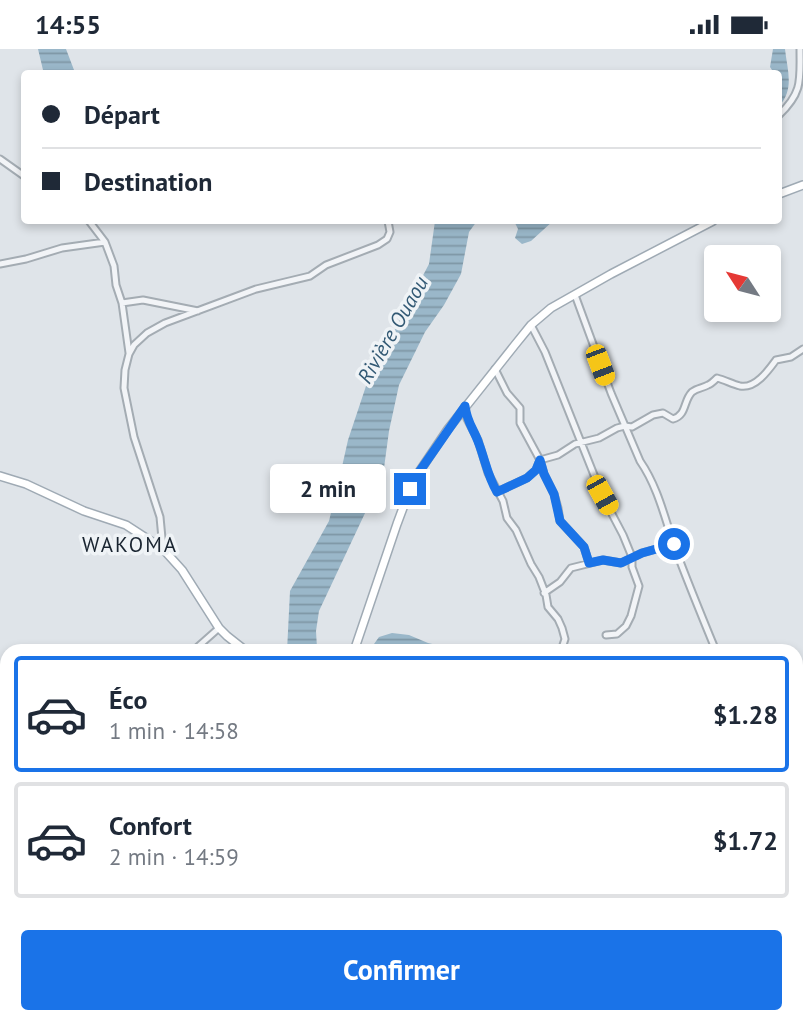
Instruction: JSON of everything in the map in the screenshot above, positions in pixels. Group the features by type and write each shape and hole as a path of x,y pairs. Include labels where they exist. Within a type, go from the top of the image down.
{"main road":[{"path":"782,193 803,185"},
{"path":"356,644 417,475 465,406 531,325 551,308 707,224"},
{"path":"0,477 26,484 84,511 126,526 163,549 182,571 219,628 237,644"}],"street":[{"path":"782,112 799,89 800,49"},
{"path":"0,159 21,174"},
{"path":"91,224 105,242 114,266 129,354 124,379 127,405 146,478 160,517 163,549"},
{"path":"129,354 147,333 165,323 257,289 310,276 326,265 378,245 387,239 390,232 389,224"},
{"path":"0,264 62,248 105,242"},
{"path":"575,296 607,384 640,461 647,471 713,644"},
{"path":"122,303 143,300 198,311"},
{"path":"531,325 545,352 602,495 632,557 632,567 639,586 631,616 626,626 617,633 606,635"},
{"path":"540,460 625,426 632,426 653,415 663,413 673,419 679,417 693,391 718,378 743,387 753,384 768,372 776,360 791,357 803,349"},
{"path":"495,369 520,408 520,423 554,494 560,521 584,547 589,563"},
{"path":"465,406 467,419 478,440 488,473 503,501 507,518 516,530 539,577 548,607 562,628 563,644"},
{"path":"497,492 527,478 536,470 540,460"},
{"path":"544,593 560,582 571,568 603,560 621,563 674,544"},
{"path":"201,644 219,628"}],"water":[{"path":"38,49 66,49 74,70 43,70"},
{"path":"773,49 785,49 788,86 782,102 782,70 772,70 770,67"},
{"path":"435,224 475,224 469,232 461,274 425,332 399,385 384,468 319,611 317,644 287,644 290,591 329,521 348,440 368,380 429,264"},
{"path":"516,224 550,224 531,241 522,244 515,238 518,229"},
{"path":"392,633 409,635 432,644 374,644 379,637"}],"district":[{"name":"WAKOMA","path":"130,545"}],"route":[{"path":"410,489 465,406 467,419 478,440 497,492 527,478 536,470 540,460 554,494 560,521 584,547 589,563 603,560 621,563 642,553 674,544"}],"water label":[{"name":"Rivière Ouaou","path":"393,330"}]}
